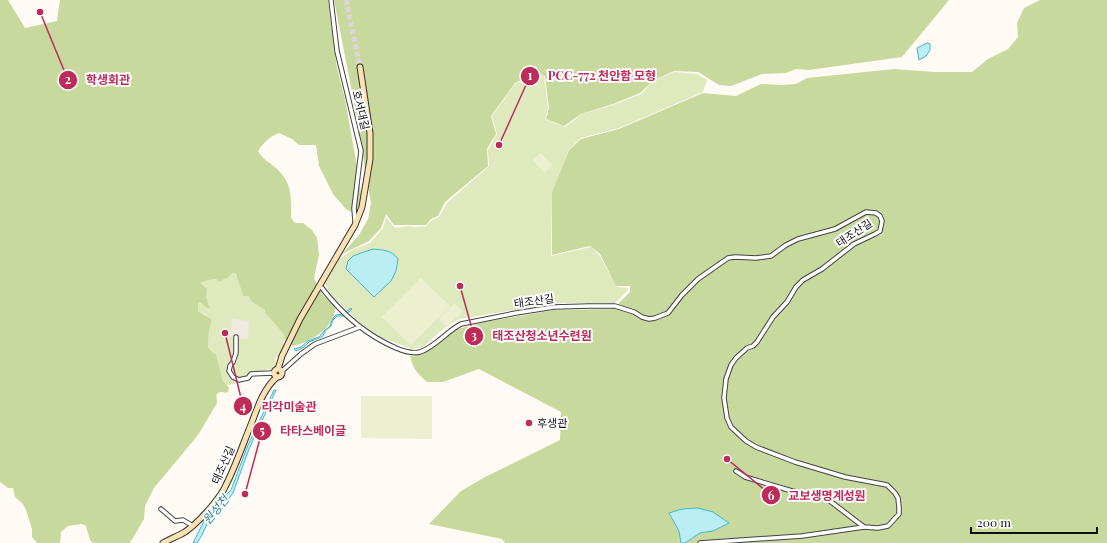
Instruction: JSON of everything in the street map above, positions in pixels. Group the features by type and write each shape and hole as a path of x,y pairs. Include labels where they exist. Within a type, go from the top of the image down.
{"street":[{"name":"호서대길","path":"331,0 337,51 361,151 354,208 355,225"},
{"path":"236,337 235,357 230,366 230,371 233,376 239,380 248,378 251,374 278,373 282,356 300,319 355,225 362,207 370,159 370,133 360,67"},
{"name":"태조산길","path":"163,543 192,526 223,491 262,398 269,386 278,373 315,344 360,327 388,345 400,350 418,352 425,350 453,328 461,324 554,307 615,306 634,312 642,317 649,319 655,318 668,313 682,295 698,279 728,258 756,258 771,256 786,245 798,239 835,229 866,212 876,213 880,216 882,221 880,231 854,244 822,269 803,280 796,287 787,302 773,317 757,342 753,346 747,348 736,358 731,365 726,379 724,398 726,414 731,427 756,447 796,462 845,476 887,485 898,498 899,514 888,526 878,528 864,527 802,536 727,541"},
{"path":"322,288 329,297 360,327"},
{"path":"736,471 745,477 792,491 826,498 864,527"},
{"path":"161,509 175,521 183,520 192,526"},
{"path":"700,543 727,541"},
{"path":"721,543 727,541"}],"green space":[{"path":"0,0 8,0 25,28 57,21 60,0 328,0 337,68 345,99 359,178 362,203 360,212 353,213 346,209 333,194 319,166 316,145 299,145 292,139 279,133 267,140 258,151 264,159 282,174 286,180 290,191 291,218 295,223 303,223 312,230 317,238 319,255 314,278 323,295 335,307 334,314 327,327 321,333 314,338 293,346 286,340 282,332 265,313 265,310 252,302 248,296 243,296 236,274 233,273 219,282 216,279 200,283 207,289 206,294 210,308 207,308 200,302 198,303 198,311 212,319 209,331 208,347 214,354 216,354 223,381 229,388 228,392 220,392 217,394 217,403 198,435 154,488 145,506 144,519 130,543 93,543 90,540 86,526 82,524 68,526 61,532 60,543 37,543 32,537 32,529 23,504 15,497 13,488 8,488 0,482"},
{"path":"334,0 949,0 902,57 809,70 796,69 786,73 762,74 731,86 719,85 698,72 674,71 654,80 640,93 613,104 581,114 564,126 546,119 549,108 545,76 535,73 515,83 491,116 496,134 487,149 488,166 445,202 438,216 431,219 426,225 394,225 386,214 381,228 369,241 342,254 359,235 368,219 371,203 352,92"},
{"path":"1040,0 1107,0 1107,543 685,543 700,533 713,531 729,523 713,512 669,513 679,531 681,543 505,543 502,539 429,524 461,491 485,477 560,440 561,412 479,369 443,382 427,382 416,370 410,356 427,351 458,329 484,322 554,310 613,309 630,292 630,286 616,286 600,254 590,246 552,255 552,192 569,150 581,139 619,129 703,93 736,96 761,84 796,84 807,78 894,69 935,72 972,72 988,59 1008,49 1018,37 1017,23 1024,8"},
{"path":"674,72 697,74 707,80 703,92 619,128 581,138 569,149 552,192 551,256 591,247 599,255 617,287 628,288 628,290 615,303 558,303 459,319 443,329 423,347 412,349 374,335 333,297 327,288 324,277 327,267 352,250 370,243 383,228 386,217 395,228 426,226 432,220 439,217 447,203 489,166 488,150 497,134 492,116 515,84 536,73 544,76 548,108 545,119 565,127 582,114 613,105 641,94 654,80"},
{"path":"541,153 552,165 544,173 533,160"},
{"path":"233,273 236,275 243,296 248,296 252,302 265,310 265,313 282,332 286,340 283,342 284,351 275,359 276,363 274,371 267,369 246,380 226,386 223,381 216,354 214,354 208,347 209,331 212,319 198,311 198,303 200,302 207,308 210,308 206,294 199,283 216,279 219,282"},
{"path":"421,278 450,306 411,345 382,317"},
{"path":"454,303 463,311 447,327 439,319"},
{"path":"361,396 432,396 432,439 361,438"}],"shaded area":[{"path":"232,319 249,321 248,339 230,337"}],"water":[{"path":"927,43 930,44 930,50 926,56 919,60 917,48"},
{"path":"373,249 390,252 398,259 396,271 391,281 374,297 346,269 348,261 353,256"},
{"path":"351,308 352,309 344,316 337,316 333,320 331,326 325,331 323,336 309,342 304,347 296,351 294,349 301,347 308,341 319,337 324,331 330,326 333,318 336,315 343,314"},
{"name":"원성천","path":"274,390 276,390 249,449 233,493 208,522 197,543 193,543 206,517 209,516 231,490 248,445"},
{"path":"698,508 713,512 729,523 713,531 700,533 685,543 681,543 679,531 669,513 682,509"}],"tunnel":[{"path":"346,0 360,67"}],"place":[{"name":"학생회관","path":"40,12"},
{"name":"PCC-772 천안함 모형","path":"499,145"},
{"name":"태조산청소년수련원","path":"460,286"},
{"name":"리각미술관","path":"225,333"},
{"name":"후생관","path":"529,423"},
{"name":"교보생명계성원","path":"727,459"},
{"name":"타타스베이글","path":"245,494"}]}
